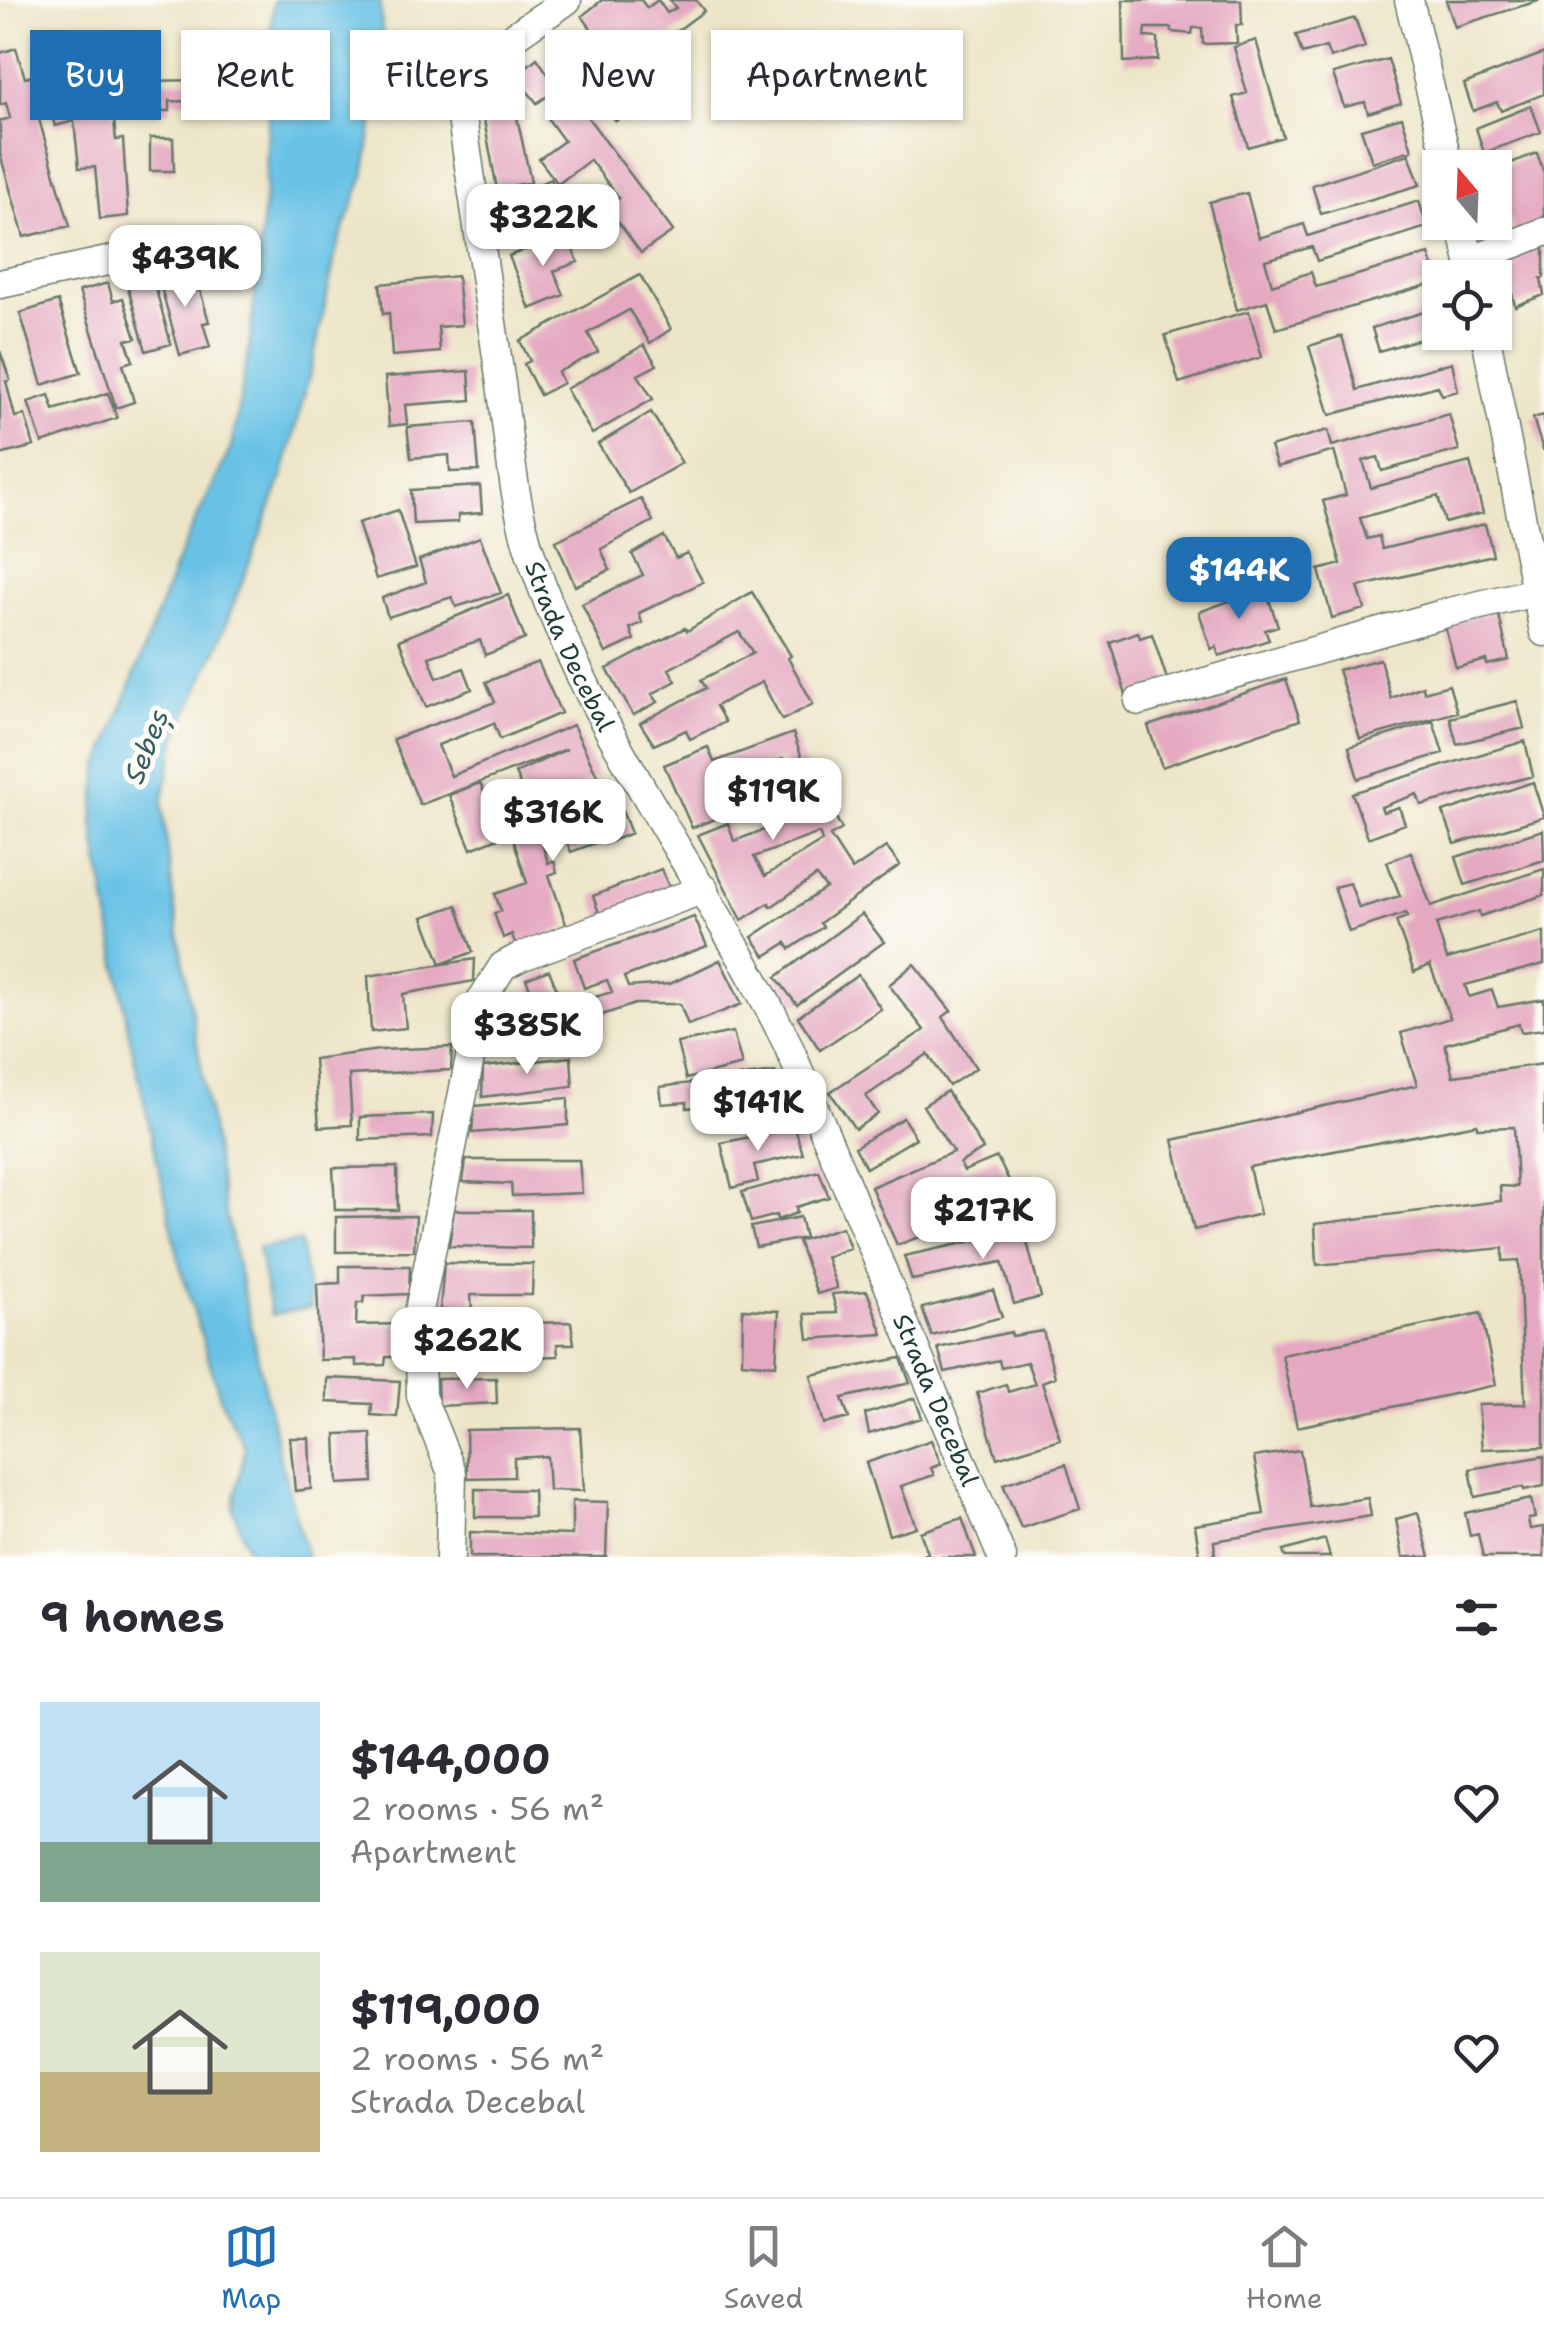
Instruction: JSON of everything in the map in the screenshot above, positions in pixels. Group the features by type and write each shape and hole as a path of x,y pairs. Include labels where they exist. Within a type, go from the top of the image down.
{"street":[{"name":"Strada Decebal","path":"567,0 479,65 465,81 460,98 511,452 530,554 605,727 704,890 788,1045 1002,1557"},
{"path":"1410,0 1444,150"},
{"path":"1490,260 1544,232"},
{"path":"0,284 150,252"},
{"path":"1488,350 1544,632"},
{"path":"1138,701 1450,612 1536,592"},
{"path":"450,1557 452,1473 421,1396 419,1312 482,999 503,966 520,957 704,890"}],"water":[{"name":"Sebeș","path":"273,0 380,0 382,30 350,30 350,120 373,120 364,176 337,247 313,361 282,478 213,657 178,733 162,802 174,904 223,1201 281,1462 307,1557 251,1557 233,1509 245,1448 221,1400 182,1272 129,1034 93,824 99,769 181,551 231,448 249,349 265,195 268,120 330,120 330,30 272,30"},
{"path":"300,1242 311,1308 271,1315 258,1248"}],"building":[{"path":"602,0 641,0 647,8 658,0 667,13 676,8 670,0 696,0 704,11 678,30 592,30 582,16"},
{"path":"1123,0 1241,0 1242,25 1236,25 1237,43 1203,44 1202,28 1193,28 1192,34 1172,32 1171,28 1146,28 1145,37 1158,38 1158,60 1124,62"},
{"path":"1446,0 1538,0 1538,1 1455,27"},
{"path":"1355,18 1365,47 1330,58 1326,47 1302,54 1296,35"},
{"path":"1256,40 1283,137 1248,147 1233,97 1247,93 1234,47"},
{"path":"16,48 25,78 30,77 30,120 39,120 70,226 24,237 0,154 0,121 10,118 6,103 0,105 0,53"},
{"path":"1544,53 1544,94 1501,111 1497,102 1473,111 1464,84"},
{"path":"537,58 545,70 545,98 537,103 525,88 525,68"},
{"path":"1388,59 1401,103 1368,113 1365,102 1344,107 1333,74"},
{"path":"181,80 181,101 170,101 170,111 161,111 161,81"},
{"path":"1531,106 1541,132 1483,150 1476,128"},
{"path":"1402,117 1412,150 1372,162 1361,129"},
{"path":"53,120 114,120 116,140 123,139 128,216 100,219 95,167 79,168 74,121 55,126"},
{"path":"484,120 518,120 531,182 497,189"},
{"path":"549,120 590,120 673,231 641,253 607,207 619,198 590,160 558,184 539,159 564,141"},
{"path":"150,138 173,138 174,171 150,171"},
{"path":"1537,153 1544,173 1544,223 1515,234 1512,226 1512,163"},
{"path":"1409,154 1420,185 1321,214 1312,185"},
{"path":"551,179 561,205 527,218 529,226 509,235 497,200"},
{"path":"1247,193 1259,238 1304,224 1308,236 1419,201 1422,229 1317,261 1312,247 1265,260 1272,285 1311,272 1316,287 1429,254 1431,260 1422,260 1422,287 1276,329 1267,301 1237,310 1209,202"},
{"path":"567,233 578,262 554,271 564,295 530,309 509,256"},
{"path":"1544,247 1544,295 1515,306 1512,260 1503,257"},
{"path":"187,265 194,291 200,290 209,322 203,323 210,347 180,355 157,273"},
{"path":"152,275 171,344 146,351 126,281"},
{"path":"640,275 671,329 650,343 629,310 588,333 598,352 558,372 563,383 540,395 524,364 530,361 520,341"},
{"path":"457,276 462,325 438,327 440,352 392,356 389,313 383,314 380,284"},
{"path":"108,283 113,301 123,298 136,338 126,340 133,361 123,364 134,402 116,408 79,291"},
{"path":"58,301 81,373 42,385 20,313"},
{"path":"1249,311 1262,357 1179,383 1165,335"},
{"path":"1422,313 1422,338 1379,351 1372,328"},
{"path":"1342,336 1357,390 1452,362 1458,391 1442,395 1438,386 1330,415 1309,346"},
{"path":"644,345 657,365 638,375 653,399 592,434 566,389"},
{"path":"0,351 10,380 6,381 15,417 25,415 34,446 0,455"},
{"path":"469,371 471,400 405,405 407,424 389,426 385,377"},
{"path":"108,393 117,418 42,443 28,402 49,395 54,410"},
{"path":"651,412 682,463 629,493 598,444"},
{"path":"1449,414 1459,450 1382,471 1378,457 1363,461 1371,488 1470,462 1483,513 1445,523 1438,496 1360,518 1367,539 1379,536 1382,549 1485,524 1493,555 1358,587 1365,609 1332,618 1319,570 1341,564 1323,501 1346,495 1334,451 1277,467 1270,447 1328,430 1332,446"},
{"path":"1544,415 1544,450 1543,450 1533,418"},
{"path":"475,422 479,471 450,472 449,455 411,458 407,427"},
{"path":"480,486 482,513 458,515 458,522 413,524 411,490"},
{"path":"641,499 653,521 601,549 610,570 575,586 556,541"},
{"path":"398,510 416,567 376,579 358,523"},
{"path":"664,536 676,558 687,553 703,582 639,613 642,623 630,628 634,640 606,653 582,604 643,575 632,554"},
{"path":"480,537 501,593 456,607 452,597 388,617 382,598 426,582 419,560"},
{"path":"1265,588 1278,626 1265,630 1269,640 1219,656 1216,647 1211,649 1199,612"},
{"path":"752,592 791,656 788,658 813,704 782,720 762,682 716,706 725,722 690,739 686,730 654,745 640,723 706,688 701,680 753,653 739,632 669,669 676,681 652,694 658,702 633,715 607,669 685,628 687,631"},
{"path":"508,595 525,639 485,655 480,640 429,657 437,678 464,668 472,689 426,707 399,640"},
{"path":"1498,611 1509,660 1487,665 1486,660 1456,668 1444,623"},
{"path":"1138,632 1140,638 1152,634 1168,682 1126,695 1110,642"},
{"path":"1380,659 1391,698 1423,686 1424,692 1449,685 1457,712 1360,739 1338,670"},
{"path":"538,662 561,713 500,739 494,723 438,745 451,776 573,725 598,777 530,807 515,773 567,749 420,805 393,739 495,702 486,682"},
{"path":"1286,679 1300,720 1162,767 1148,726"},
{"path":"1517,701 1524,728 1457,744 1450,718"},
{"path":"1433,721 1443,753 1358,779 1349,747"},
{"path":"793,733 820,808 829,805 842,829 830,836 852,870 886,847 900,865 820,923 823,927 790,949 786,943 765,956 752,937 826,888 816,876 771,907 769,903 742,920 698,835 728,823 734,841 803,815 783,759 732,776 742,796 722,803 727,814 692,828 664,765 708,747 714,762","holes":["819,833 822,841 765,876 754,857"]},
{"path":"1525,741 1533,776 1421,805 1417,794 1381,807 1383,812 1399,807 1405,824 1368,838 1352,793"},
{"path":"1533,782 1544,817 1455,844 1443,812"},
{"path":"480,783 503,836 471,849 449,795"},
{"path":"614,791 631,833 571,852 565,837 543,846 548,863 554,861 557,872 549,875 567,927 516,947 512,934 503,938 494,913 501,911 495,894 527,883 510,829"},
{"path":"1543,830 1544,860 1465,885 1456,857"},
{"path":"1411,852 1431,906 1544,869 1544,895 1480,916 1479,911 1436,924 1447,959 1544,932 1544,964 1465,985 1469,997 1492,990 1498,1007 1544,999 1544,1029 1521,1032 1519,1024 1445,1044 1453,1076 1544,1064 1544,1447 1482,1449 1478,1405 1525,1404 1519,1260 1503,1261 1503,1248 1317,1265 1315,1224 1501,1201 1500,1186 1517,1187 1514,1127 1477,1128 1477,1124 1249,1167 1260,1214 1194,1230 1173,1140 1417,1085 1401,1033 1450,1018 1430,965 1414,972 1396,921 1407,917 1406,913 1349,932 1334,887 1350,883 1359,908 1400,896 1387,862"},
{"path":"661,869 671,891 601,919 593,896"},
{"path":"457,905 473,952 441,964 423,917"},
{"path":"862,914 884,942 797,1005 776,977"},
{"path":"694,917 707,946 624,977 628,987 670,984 720,960 742,1004 688,1025 680,1004 635,1004 590,1019 581,1001 612,992 607,980 584,988 574,959"},
{"path":"475,959 474,981 403,994 406,1028 371,1032 368,976"},
{"path":"914,964 951,1011 943,1017 976,1068 949,1086 928,1054 866,1096 878,1114 855,1129 830,1092 924,1030 889,985"},
{"path":"549,970 571,1025 549,1034 526,979"},
{"path":"858,975 881,1009 820,1050 798,1017"},
{"path":"733,1032 742,1065 686,1079 677,1043"},
{"path":"452,1047 451,1070 349,1075 352,1125 319,1127 314,1059 379,1050"},
{"path":"571,1057 573,1086 482,1097 483,1067"},
{"path":"775,1072 788,1112 760,1121 754,1100 687,1108 687,1102 662,1104 660,1087"},
{"path":"947,1091 983,1149 960,1163 964,1171 997,1157 1025,1212 980,1231 974,1218 897,1245 871,1187 953,1152 923,1106"},
{"path":"568,1098 568,1125 472,1133 474,1106"},
{"path":"433,1114 432,1137 360,1140 360,1117"},
{"path":"903,1118 916,1138 866,1168 855,1147"},
{"path":"795,1128 803,1154 754,1165 758,1181 732,1188 721,1143"},
{"path":"466,1160 579,1160 582,1193 512,1196 511,1184 463,1182"},
{"path":"397,1167 398,1210 335,1210 333,1168"},
{"path":"819,1171 829,1197 796,1207 797,1213 777,1220 776,1215 751,1222 742,1192"},
{"path":"454,1210 531,1210 531,1248 449,1246"},
{"path":"416,1216 414,1251 336,1252 336,1217"},
{"path":"800,1217 805,1238 756,1247 751,1227"},
{"path":"842,1227 850,1248 826,1257 837,1288 817,1294 798,1241"},
{"path":"1024,1230 1041,1297 1014,1304 1002,1262 912,1280 904,1256"},
{"path":"444,1263 533,1264 532,1295 471,1295 472,1313 440,1310"},
{"path":"340,1266 410,1266 409,1294 364,1296 363,1303 357,1303 356,1325 403,1324 402,1357 386,1357 385,1365 356,1366 356,1359 320,1360 317,1284 340,1283"},
{"path":"993,1290 1002,1317 932,1336 922,1308"},
{"path":"867,1291 883,1334 808,1339 805,1314 837,1313 832,1294"},
{"path":"743,1309 779,1311 776,1365 742,1362"},
{"path":"1481,1313 1496,1385 1297,1427 1282,1355"},
{"path":"571,1322 574,1344 557,1344 558,1356 437,1360 437,1325"},
{"path":"1043,1331 1055,1377 1042,1382 1060,1439 997,1458 977,1393 1006,1384 1008,1392 1035,1384 1027,1362 1001,1368 999,1360 945,1372 938,1348 1011,1332 1012,1336"},
{"path":"901,1358 910,1383 842,1398 849,1418 824,1424 811,1375"},
{"path":"327,1378 400,1381 397,1417 371,1415 372,1404 327,1402"},
{"path":"496,1378 497,1403 438,1406 437,1379"},
{"path":"915,1398 922,1418 869,1434 865,1414"},
{"path":"580,1428 584,1491 549,1490 547,1456 514,1458 514,1477 467,1478 466,1430"},
{"path":"371,1433 373,1482 338,1484 336,1434"},
{"path":"290,1438 309,1438 311,1489 295,1491"},
{"path":"931,1440 941,1464 931,1468 934,1475 901,1486 916,1527 889,1535 866,1463"},
{"path":"1300,1450 1310,1507 1368,1498 1371,1516 1214,1541 1215,1557 1200,1557 1195,1525 1264,1514 1254,1457"},
{"path":"1544,1456 1544,1486 1475,1497 1470,1469"},
{"path":"1066,1464 1080,1509 1021,1528 1003,1484"},
{"path":"475,1489 533,1490 534,1517 475,1517"},
{"path":"1531,1499 1535,1518 1528,1519 1530,1529 1544,1527 1544,1557 1483,1557 1478,1534 1470,1536 1465,1513"},
{"path":"572,1501 608,1502 606,1557 470,1557 470,1532 572,1535"},
{"path":"1418,1513 1430,1557 1403,1557 1396,1519"},
{"path":"962,1518 976,1557 918,1557 928,1553 920,1532"},
{"path":"1325,1539 1330,1557 1285,1557 1283,1551"}]}
